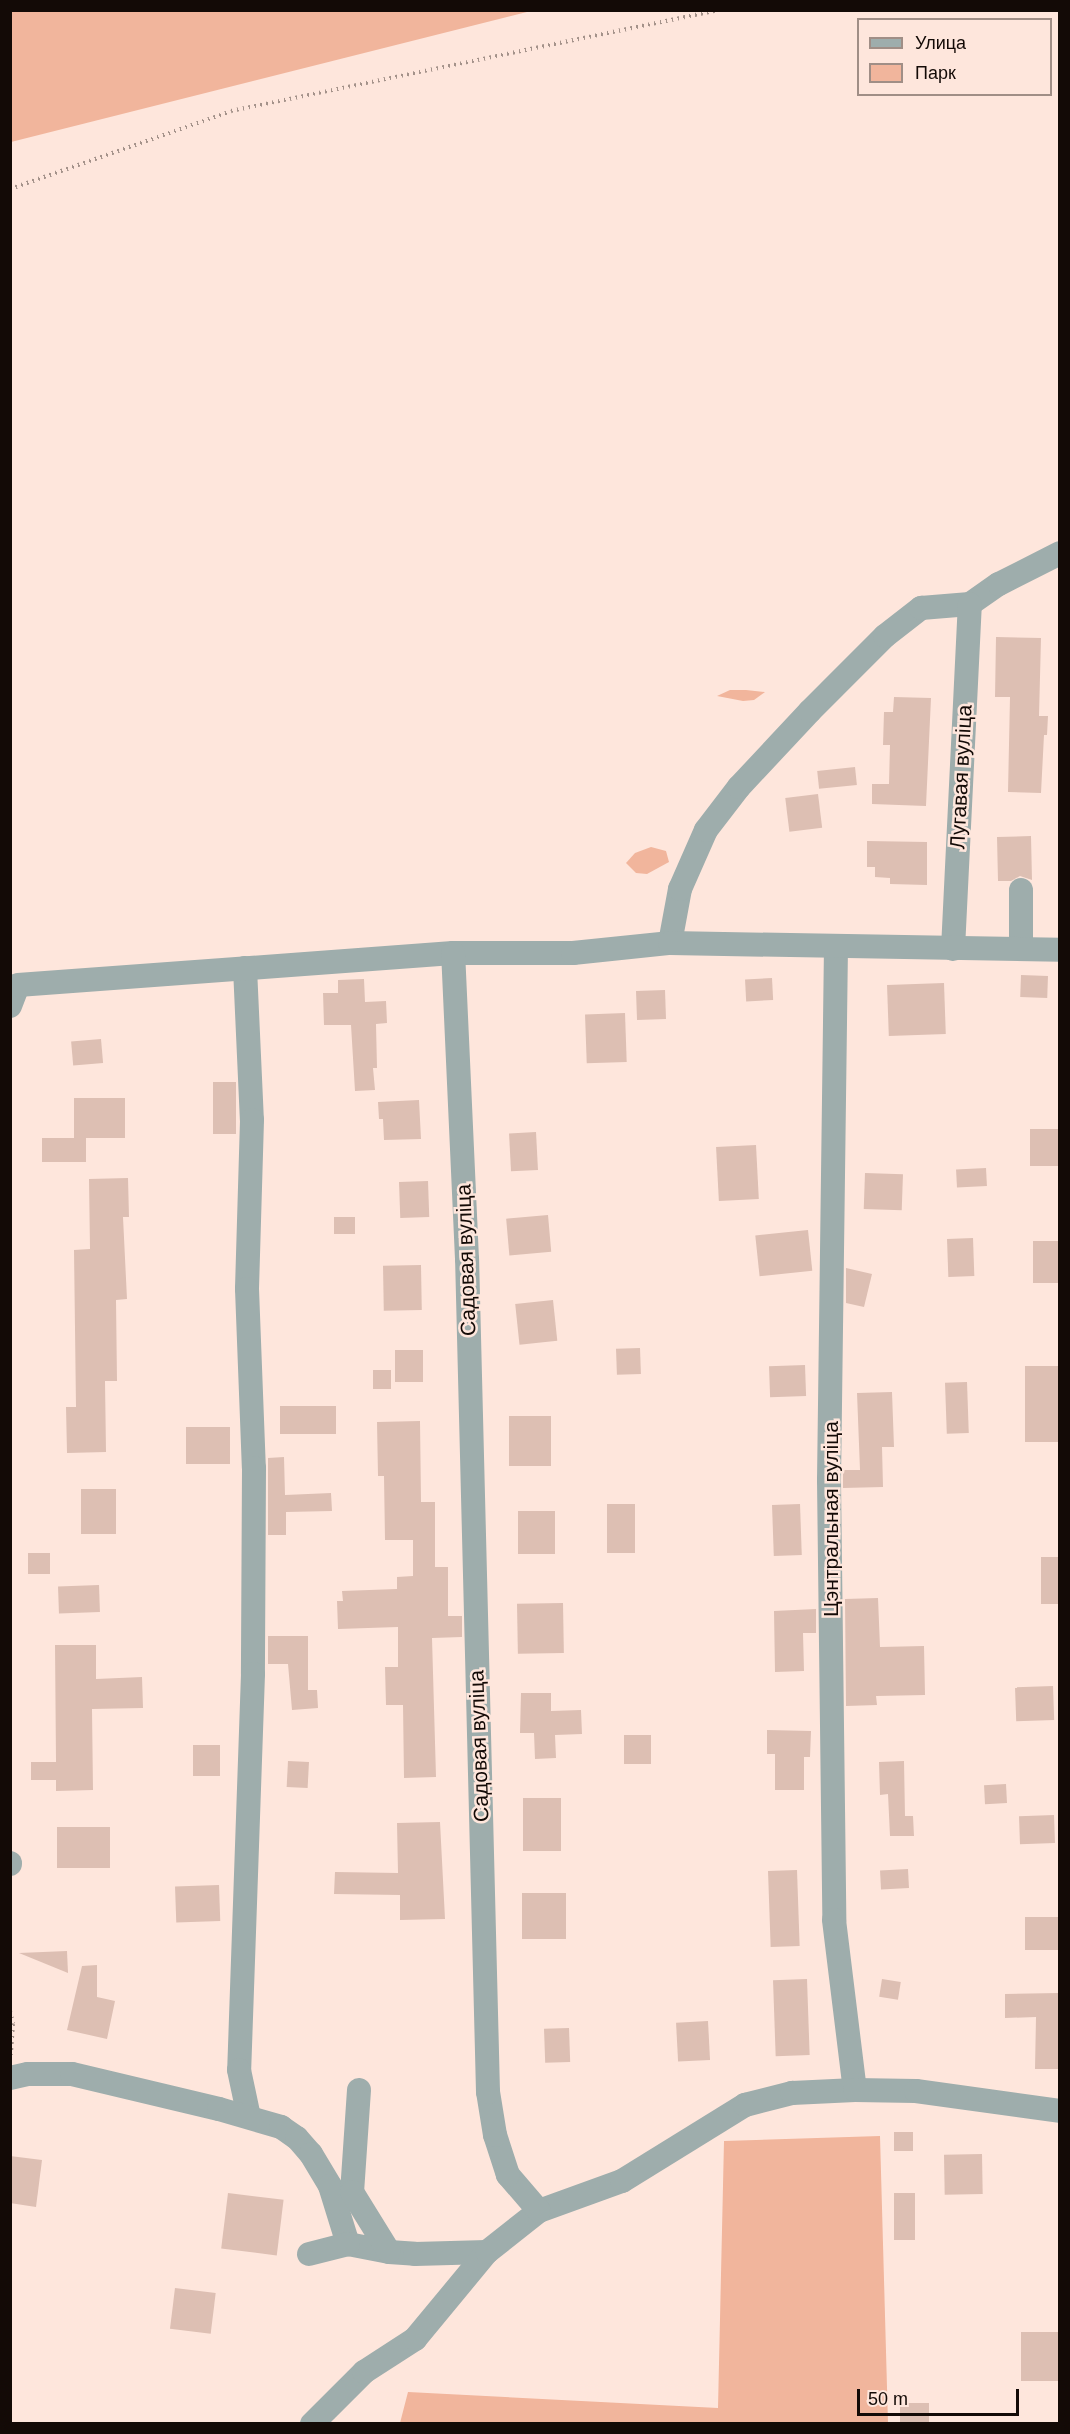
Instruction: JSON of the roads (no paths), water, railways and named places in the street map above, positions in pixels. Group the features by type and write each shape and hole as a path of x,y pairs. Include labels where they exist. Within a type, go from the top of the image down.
{"street":[{"path":"670,943 680,889 706,830 739,787 810,711 894,629 921,608 970,604 999,584 1059,553"},
{"name":"Лугавая вуліца","path":"953,949 970,604"},
{"path":"1021,890 1021,948"},
{"path":"14,996 245,968 453,953 573,953 670,943 1059,950"},
{"name":"Цэнтральная вуліца","path":"836,946 829,1480 834,1920 855,2090"},
{"name":"Садовая вуліца","path":"453,953 467,1259 488,2092 495,2136 508,2175 539,2211"},
{"path":"245,968 252,1120 247,1289 254,1479 253,1674 239,2070 249,2117"},
{"path":"16,2078 28,2074 72,2074 249,2117 281,2127 297,2138 311,2154 330,2186 348,2244"},
{"path":"359,2090 352,2192 389,2252"},
{"path":"312,2424 363,2372 415,2339 487,2252 539,2211 622,2181 745,2105 792,2093 855,2090 916,2091 1059,2111"},
{"path":"309,2254 348,2244 389,2252 487,2252"}]}
